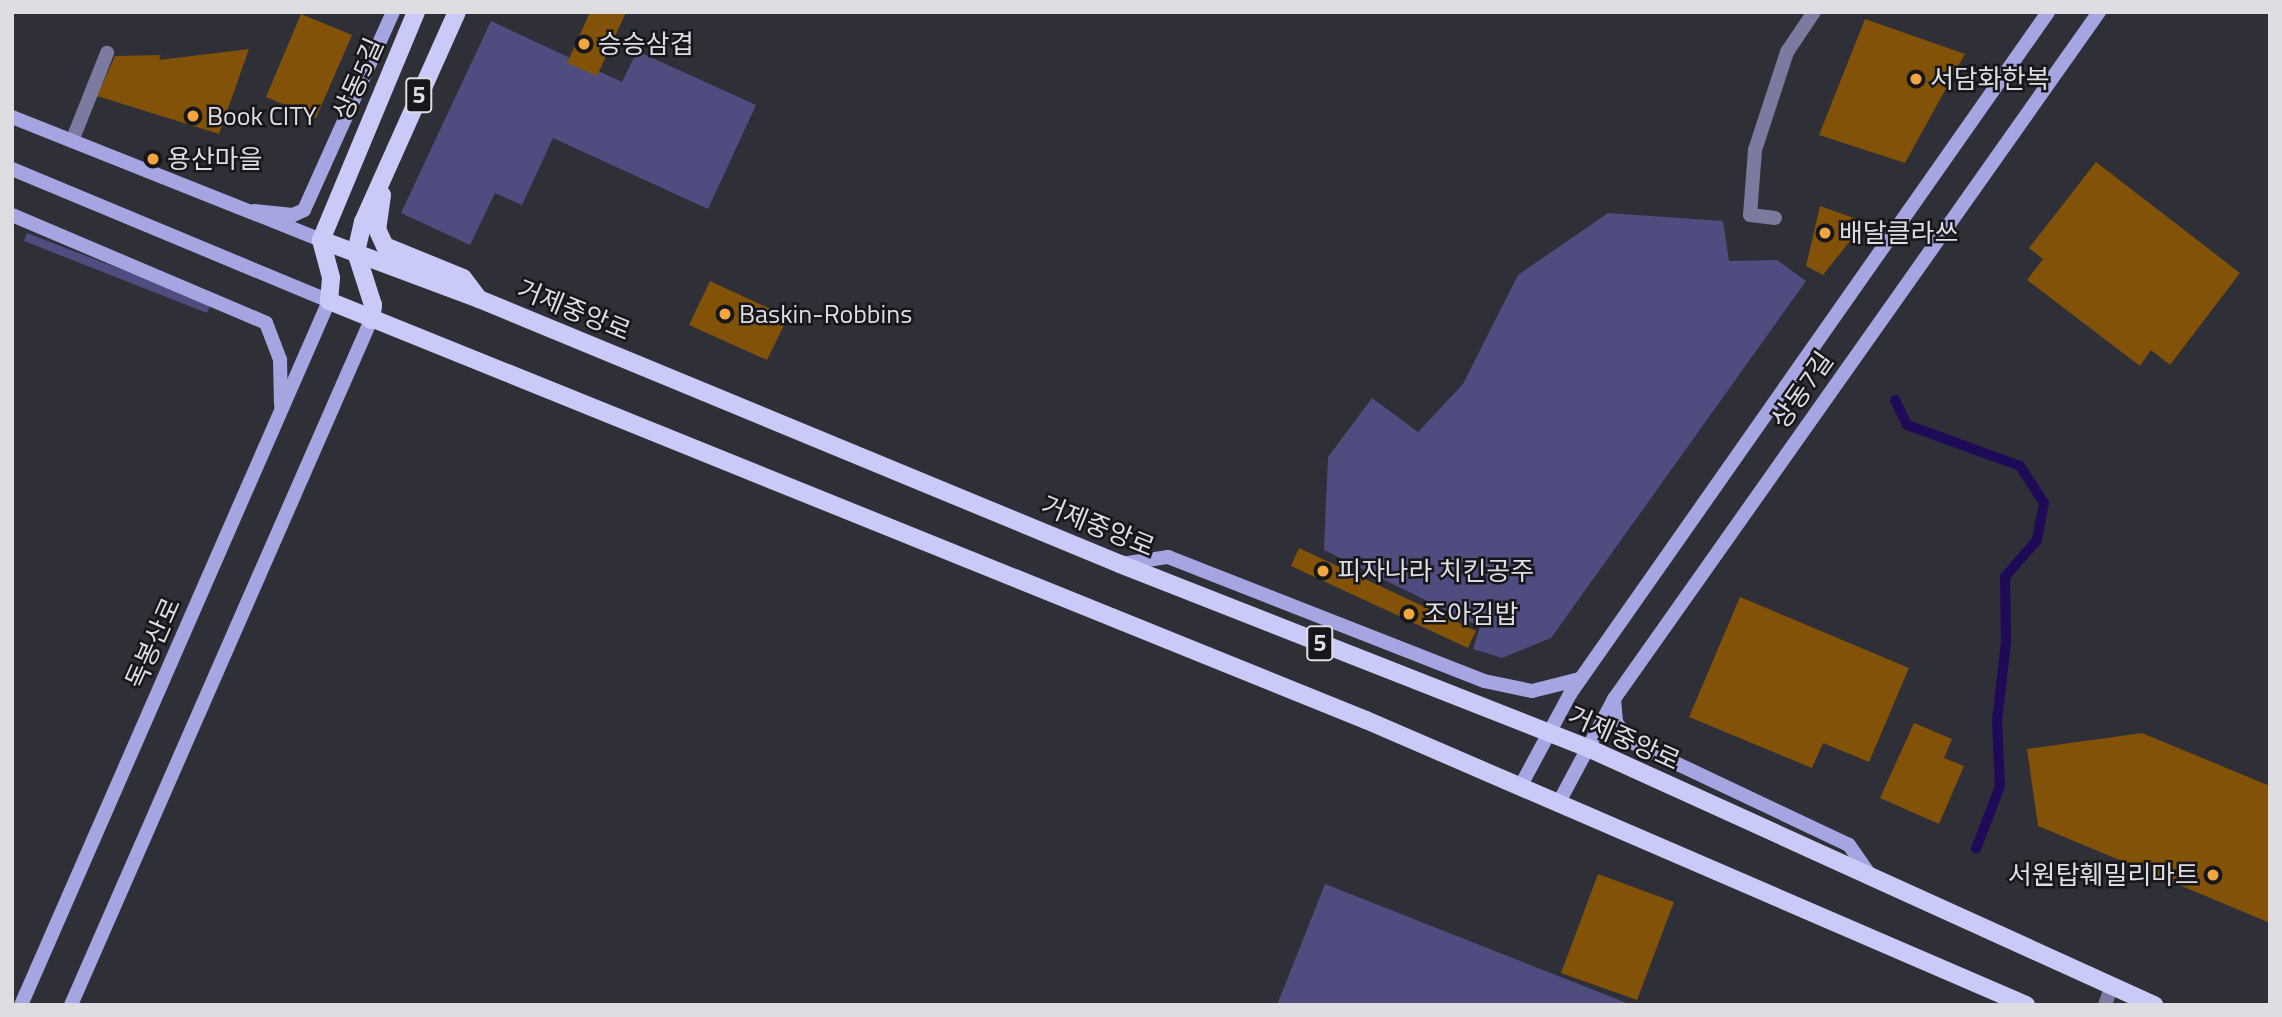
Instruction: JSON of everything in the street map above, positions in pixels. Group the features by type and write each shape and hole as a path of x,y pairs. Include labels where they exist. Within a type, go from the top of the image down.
{"main road":[{"name":"상동5길","path":"321,240 348,168 416,12"},
{"name":"5","path":"382,177 457,12"},
{"path":"371,320 373,305 356,252 363,222 382,177"},
{"path":"382,177 377,229 385,246 463,278 479,299"},
{"path":"321,240 331,278 329,301"},
{"name":"거제중앙로","path":"321,240 479,299 1120,564 1587,748 1873,879 2108,996 2154,1005"},
{"name":"5","path":"329,301 1366,720 2026,1005"}],"street":[{"path":"249,213 293,215 303,210 393,12"},
{"name":"상동7길","path":"1520,787 1580,680 2048,12"},
{"name":"상동7길","path":"1558,804 1614,699 2099,12"},
{"name":"거제중앙로","path":"12,117 321,240"},
{"path":"12,169 329,301"},
{"path":"12,215 266,323 280,360 283,397 277,424"},
{"name":"독봉산로","path":"21,1005 329,301"},
{"path":"71,1005 371,320"},
{"path":"1120,564 1168,557 1484,681 1532,691 1580,680"},
{"path":"1614,699 1616,722 1629,741 1849,845 1873,879"}],"lane":[{"path":"1775,218 1750,215 1755,150 1787,52 1814,12"},
{"path":"72,141 107,53"}],"shaded area":[{"path":"491,21 622,82 637,51 756,105 708,209 553,138 522,205 495,193 470,245 401,213"},
{"path":"1608,213 1723,221 1729,261 1777,260 1806,281 1551,638 1502,658 1473,649 1480,627 1324,550 1328,457 1372,398 1418,432 1463,384 1518,275"},
{"path":"27,233 211,304 207,313 24,241"},
{"path":"1325,884 1632,1005 1277,1005"}],"building":[{"path":"590,12 626,12 597,76 567,63"},
{"path":"301,14 352,35 316,118 266,97"},
{"path":"1865,19 1965,54 1905,163 1819,135"},
{"path":"249,49 219,134 97,96 115,56 161,55 159,60"},
{"path":"2096,162 2240,273 2170,365 2151,350 2140,366 2027,280 2043,259 2029,248"},
{"path":"1820,206 1865,222 1823,275 1806,266"},
{"path":"710,281 788,317 767,360 689,325"},
{"path":"1299,548 1476,631 1468,648 1291,566"},
{"path":"1740,597 1909,668 1869,762 1823,743 1812,768 1689,717"},
{"path":"1914,723 1952,739 1944,758 1964,766 1939,824 1880,798"},
{"path":"2142,733 2270,786 2270,923 2038,826 2027,749"},
{"path":"1598,874 1674,902 1637,1000 1561,973"}],"waterway":[{"path":"1895,400 1907,425 2020,466 2044,503 2037,540 2005,577 2006,642 1997,721 2000,786 1976,849"}],"place":[{"name":"승승삼겹","path":"584,44"},
{"name":"서담화한복","path":"1916,79"},
{"name":"Book CITY","path":"193,116"},
{"name":"용산마을","path":"153,159"},
{"name":"배달클라쓰","path":"1825,233"},
{"name":"Baskin-Robbins","path":"725,314"},
{"name":"피자나라 치킨공주","path":"1323,571"},
{"name":"조아김밥","path":"1409,614"},
{"name":"서원탑훼밀리마트","path":"2213,875"}]}
